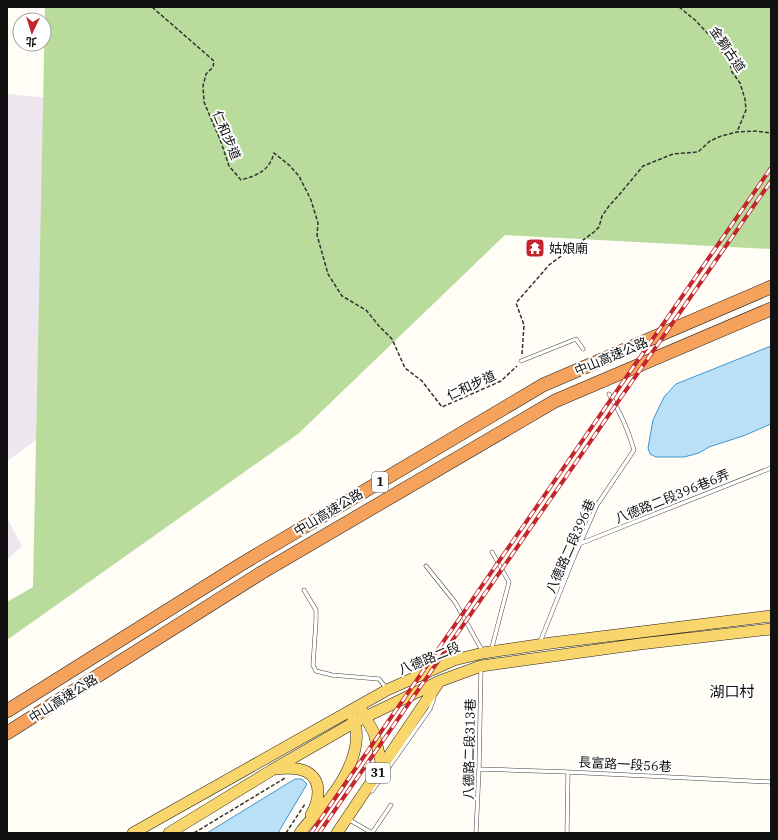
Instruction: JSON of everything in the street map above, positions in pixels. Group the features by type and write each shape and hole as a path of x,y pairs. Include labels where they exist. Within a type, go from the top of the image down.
{"highway":[{"name":"中山高速公路","path":"7,711 240,565 543,385 771,287"},
{"name":"中山高速公路","path":"7,732 261,573 556,401 771,309"}],"main road":[{"name":"八德路二段","path":"169,833 272,770 358,714 387,690 454,660 487,652 771,616"},
{"name":"八德路二段","path":"133,833 358,714 481,666 640,644 771,629"},
{"name":"31","path":"337,833 351,818 382,766 440,681"},
{"name":"31","path":"358,714 374,733 382,766"},
{"name":"31","path":"301,832 331,797 345,774 353,755 358,714"},
{"name":"31","path":"272,770 295,769 306,771 314,778 318,787 318,798 315,808 301,832"}],"lane":[{"path":"522,361 576,339 583,349"},
{"name":"八德路二段396巷","path":"539,645 579,544 597,505 634,450 628,428 609,394"},
{"name":"八德路二段396巷6弄","path":"579,544 771,468"},
{"path":"487,652 509,582 492,552"},
{"path":"426,566 455,602 487,652"},
{"path":"304,590 316,610 313,665 316,671 332,675 379,679 387,690"},
{"name":"八德路二段313巷","path":"476,833 481,666"},
{"path":"368,796 430,709 440,681"},
{"name":"長富路一段56巷","path":"479,769 771,782"},
{"path":"567,833 568,772"},
{"path":"351,818 372,833 391,806"}],"path":[{"name":"仁和步道","path":"152,7 214,62 213,68 206,74 203,86 204,102 222,142 229,166 241,180 255,176 271,164 274,153 289,165 299,176 311,200 318,223 317,235 328,274 342,296 366,310 392,340 405,368 422,381 442,408 501,381 522,361"},
{"name":"金獅古道","path":"679,7 695,20 714,40 730,64 732,72 740,83 745,99 746,110 737,132"},
{"path":"522,361 524,325 516,303 548,265 599,227 602,216 608,206 643,166 673,154 698,152 710,141 721,136 737,132 756,130 771,133"},
{"path":"194,833 288,776"},
{"path":"286,833 306,803"}],"shaded area":[{"path":"7,94 49,98 82,407 7,461"},
{"path":"7,518 22,546 7,560"}],"green space":[{"path":"45,7 771,7 771,249 505,235 298,434 7,640 7,602 33,587 44,52 52,52 52,12 45,12"}],"water":[{"path":"771,346 771,424 743,436 709,447 699,453 684,457 656,457 650,454 648,448 653,420 664,397 676,384"},
{"path":"295,779 302,779 307,784 278,833 207,833"}],"railway":[{"path":"311,833 771,168"},
{"path":"319,833 771,181"}],"place":[{"name":"姑娘廟","path":"535,248"}],"district":[{"name":"湖口村","path":"732,692"}]}
